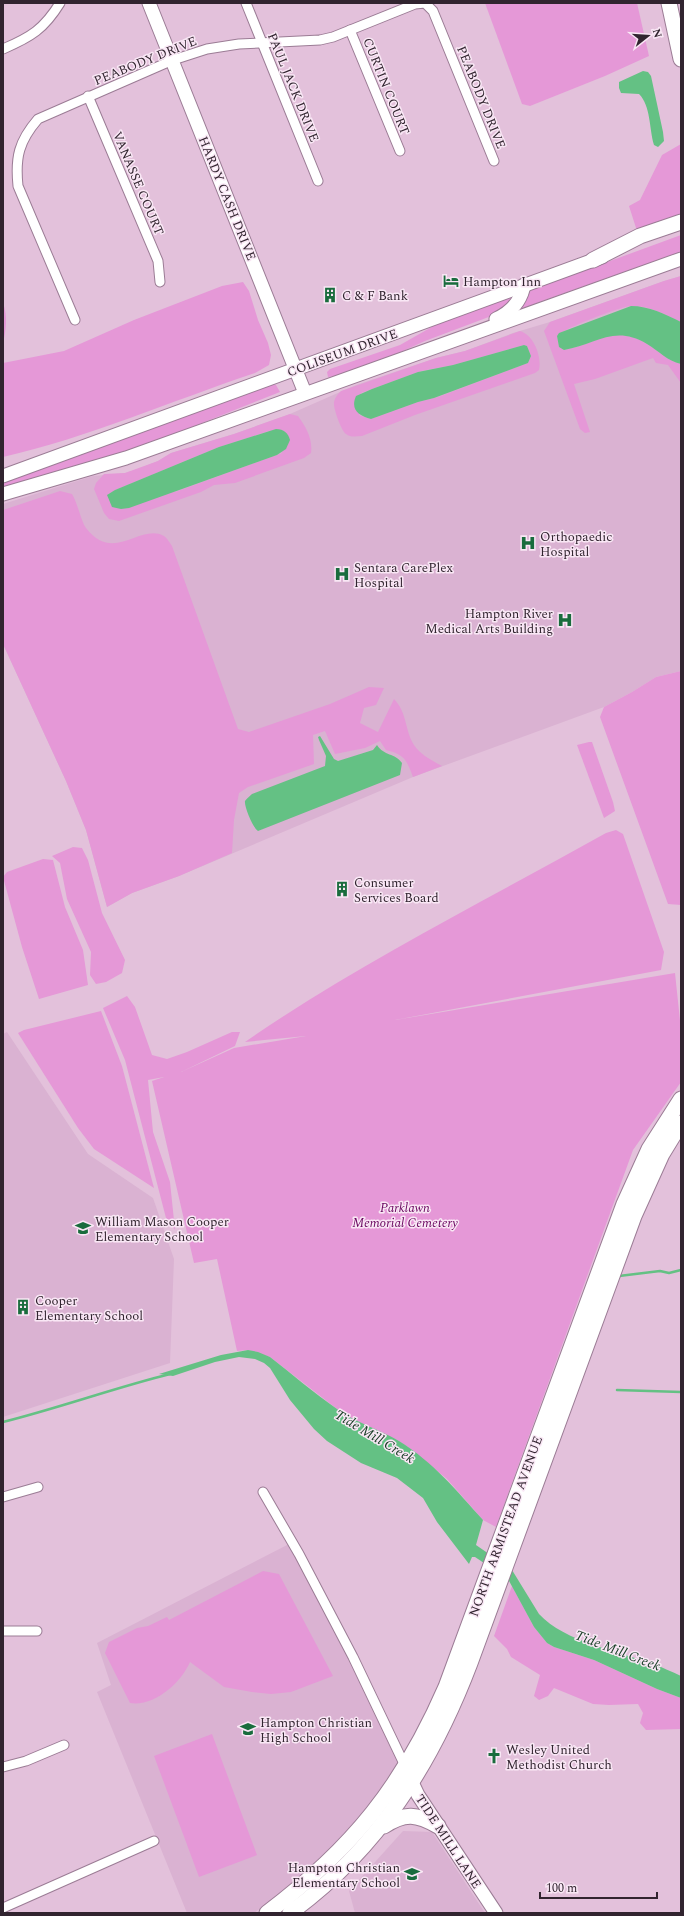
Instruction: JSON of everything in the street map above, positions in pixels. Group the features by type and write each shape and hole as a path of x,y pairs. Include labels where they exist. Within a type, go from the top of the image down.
{"main road":[{"path":"669,3 681,58"},
{"path":"593,260 640,236 681,222"},
{"name":"NORTH ARMISTEAD AVENUE","path":"502,1556 624,1204 648,1149 681,1099"},
{"name":"NORTH ARMISTEAD AVENUE","path":"267,1913 296,1891 342,1848 373,1813 406,1768 425,1732 495,1574 634,1216 662,1154 681,1123"},
{"name":"NORTH ARMISTEAD AVENUE","path":"290,1913 346,1865 379,1828 412,1783 443,1728 460,1690 495,1574"},
{"path":"379,1828 394,1819 410,1816 427,1819 438,1826"}],"street":[{"path":"3,49 28,39 36,33 60,3"},
{"name":"HARDY CASH DRIVE","path":"149,3 305,393"},
{"name":"PAUL JACK DRIVE","path":"246,3 318,181"},
{"name":"PEABODY DRIVE","path":"75,320 18,186 16,166 19,149 27,132 38,119 173,60 223,45 320,40 350,30 415,4 425,3 433,11 494,161"},
{"name":"CURTIN COURT","path":"350,30 400,151"},
{"name":"VANASSE COURT","path":"88,96 158,261 160,282"},
{"name":"COLISEUM DRIVE","path":"3,476 681,229"},
{"name":"COLISEUM DRIVE","path":"3,494 126,458 681,259"},
{"path":"380,367 435,341 506,314 518,302 524,285"},
{"path":"3,1497 38,1487"},
{"path":"263,1492 290,1538 353,1657 406,1768"},
{"path":"3,1631 37,1631"},
{"path":"3,1767 26,1761 64,1745"},
{"name":"TIDE MILL LANE","path":"406,1768 412,1783 438,1826 496,1913"},
{"path":"3,1908 154,1841"}],"shaded area":[{"name":"Sentara CarePlex Hospital","path":"681,276 681,671 656,677 604,707 413,777 179,876 132,893 107,907 86,830 66,781 3,644 3,504 93,476 125,473 138,469 158,461 171,453 234,434 290,414 356,385 436,358 465,351 513,333 550,322"},
{"name":"William Mason Cooper Elementary School","path":"7,1032 88,1154 153,1198 174,1259 170,1363 3,1417 3,1034"},
{"name":"Hampton Christian High School","path":"289,1544 399,1761 358,1821 308,1872 254,1913 187,1913 97,1692 111,1685 97,1643"},
{"name":"Hampton Christian Elementary School","path":"403,1831 432,1832 485,1913 355,1913 349,1891"}],"green space":[{"path":"485,3 637,3 649,56 605,76 530,106 522,104"},
{"path":"681,144 681,215 661,224 637,231 629,206 640,200 662,155"},
{"path":"681,235 681,252 539,302 516,312 527,298 531,290"},
{"path":"681,276 681,322 644,307 631,306 592,319 557,336 559,347 564,350 605,337 624,335 635,338 647,344 667,358 681,364 681,383 668,365 656,363 653,358 595,379 574,384 590,432 585,433 580,429 544,331 550,322"},
{"path":"243,282 249,291 258,320 268,343 271,355 269,365 255,373 99,429 35,449 3,457 3,363 64,351 134,320 222,286"},
{"path":"510,297 512,299 502,312 425,341 383,360 342,375 328,377 327,372 330,369 400,345 444,320"},
{"path":"3,303 6,313 6,323 3,343"},
{"path":"520,331 529,337 536,347 540,365 539,370 535,373 415,415 362,436 350,436 344,432 334,405 335,399 341,391 436,358 465,351","holes":["524,345 527,346 531,356 528,363 438,397 418,402 371,419 359,415 361,393 421,371 453,365"]},
{"path":"272,384 276,385 280,392 157,441 105,459 3,488 3,481"},
{"path":"290,414 298,416 306,429 310,438 311,453 304,458 235,483 214,485 201,492 119,521 109,519 104,513 94,489 96,483 104,474 125,473 158,461 171,453 234,434","holes":["269,431 282,453 175,492 115,490 219,447"]},
{"path":"60,491 72,494 84,525 96,538 107,543 117,543 146,534 155,533 164,536 172,546 238,729 249,732 330,704 369,687 384,688 376,705 364,708 360,723 378,732 394,699 404,716 411,740 414,745 423,754 442,766 413,777 404,759 397,754 386,750 380,741 365,748 335,754 325,731 313,735 314,764 248,787 239,793 234,820 232,853 179,876 132,893 107,907 86,830 66,781 3,644 3,510"},
{"path":"681,671 681,905 668,904 600,717 604,707 656,677"},
{"path":"592,742 615,811 604,818 577,745"},
{"name":"Parklawn Memorial Cemetery","path":"616,830 623,834 664,952 661,970 395,1020 675,973 681,1030 681,1082 633,1150 496,1527 483,1520 447,1479 408,1447 397,1440 354,1421 270,1357 248,1350 237,1351 217,1259 194,1263 152,1081 164,1077 148,1080 153,1132 170,1182 175,1230 166,1218 125,1060 103,1008 127,996 135,1007 152,1055 167,1059 187,1052 232,1032 240,1032 235,1046 181,1072 234,1048 306,1036 245,1042 288,1013 377,959 606,833"},
{"path":"73,847 82,848 88,860 102,913 125,960 122,973 106,982 96,984 90,975 91,952 67,899 60,863 52,856"},
{"path":"43,859 53,860 65,907 83,950 88,985 39,999 22,947 3,877 7,872"},
{"path":"101,1011 122,1066 154,1188 94,1149 78,1128 18,1033 24,1030"},
{"path":"263,1571 279,1574 333,1676 291,1692 271,1694 224,1687 190,1662 180,1678 166,1692 148,1701 130,1703 105,1653 109,1642 137,1628 148,1626 167,1617 169,1620"},
{"path":"512,1586 534,1627 547,1643 554,1647 594,1660 657,1689 681,1698 681,1729 646,1730 640,1723 643,1713 638,1704 593,1704 554,1688 548,1696 539,1700 534,1696 540,1675 511,1657 507,1649 494,1636"},
{"path":"212,1734 257,1855 199,1877 154,1756"}],"water":[{"path":"643,71 648,72 651,76 663,132 664,141 658,147 654,145 648,111 643,99 639,94 621,93 619,88 619,82"},
{"path":"631,306 651,309 681,322 681,364 667,358 647,344 635,338 624,336 605,338 564,350 559,347 557,336 559,333"},
{"path":"524,345 527,346 531,356 528,363 434,398 418,402 371,419 359,414 355,409 354,401 356,396 372,389 418,372 453,365"},
{"path":"276,429 285,432 290,440 286,449 277,455 129,508 121,509 112,507 107,495 115,490 219,447"},
{"path":"320,736 334,759 338,761 373,750 377,745 380,749 402,763 400,775 258,831 249,817 245,801 252,794 325,766 326,756 318,737"},
{"path":"248,1350 270,1357 344,1414 399,1441 423,1458 464,1498 483,1520 476,1545 512,1570 539,1614 550,1624 577,1639 656,1665 681,1676 681,1698 657,1689 594,1660 554,1647 547,1643 534,1627 508,1579 475,1557 472,1557 469,1564 437,1522 423,1498 397,1478 361,1463 327,1441 314,1429 290,1400 270,1368 264,1363 255,1359 239,1357 215,1362 173,1376 159,1374 221,1355"}],"waterway":[{"path":"619,1276 660,1271 669,1273 681,1270"},
{"name":"Tide Mill Creek","path":"3,1422 170,1374"},
{"path":"617,1390 681,1392"}],"place":[{"name":"Hampton Inn","path":"451,281"},
{"name":"C & F Bank","path":"330,295"},
{"name":"Orthopaedic Hospital","path":"528,543"},
{"name":"Sentara CarePlex Hospital","path":"342,574"},
{"name":"Hampton River Medical Arts Building","path":"565,620"},
{"name":"Consumer Services Board","path":"342,889"},
{"name":"William Mason Cooper Elementary School","path":"83,1228"},
{"name":"Cooper Elementary School","path":"23,1307"},
{"name":"Hampton Christian High School","path":"248,1729"},
{"name":"Wesley United Methodist Church","path":"494,1756"},
{"name":"Hampton Christian Elementary School","path":"412,1874"}]}
